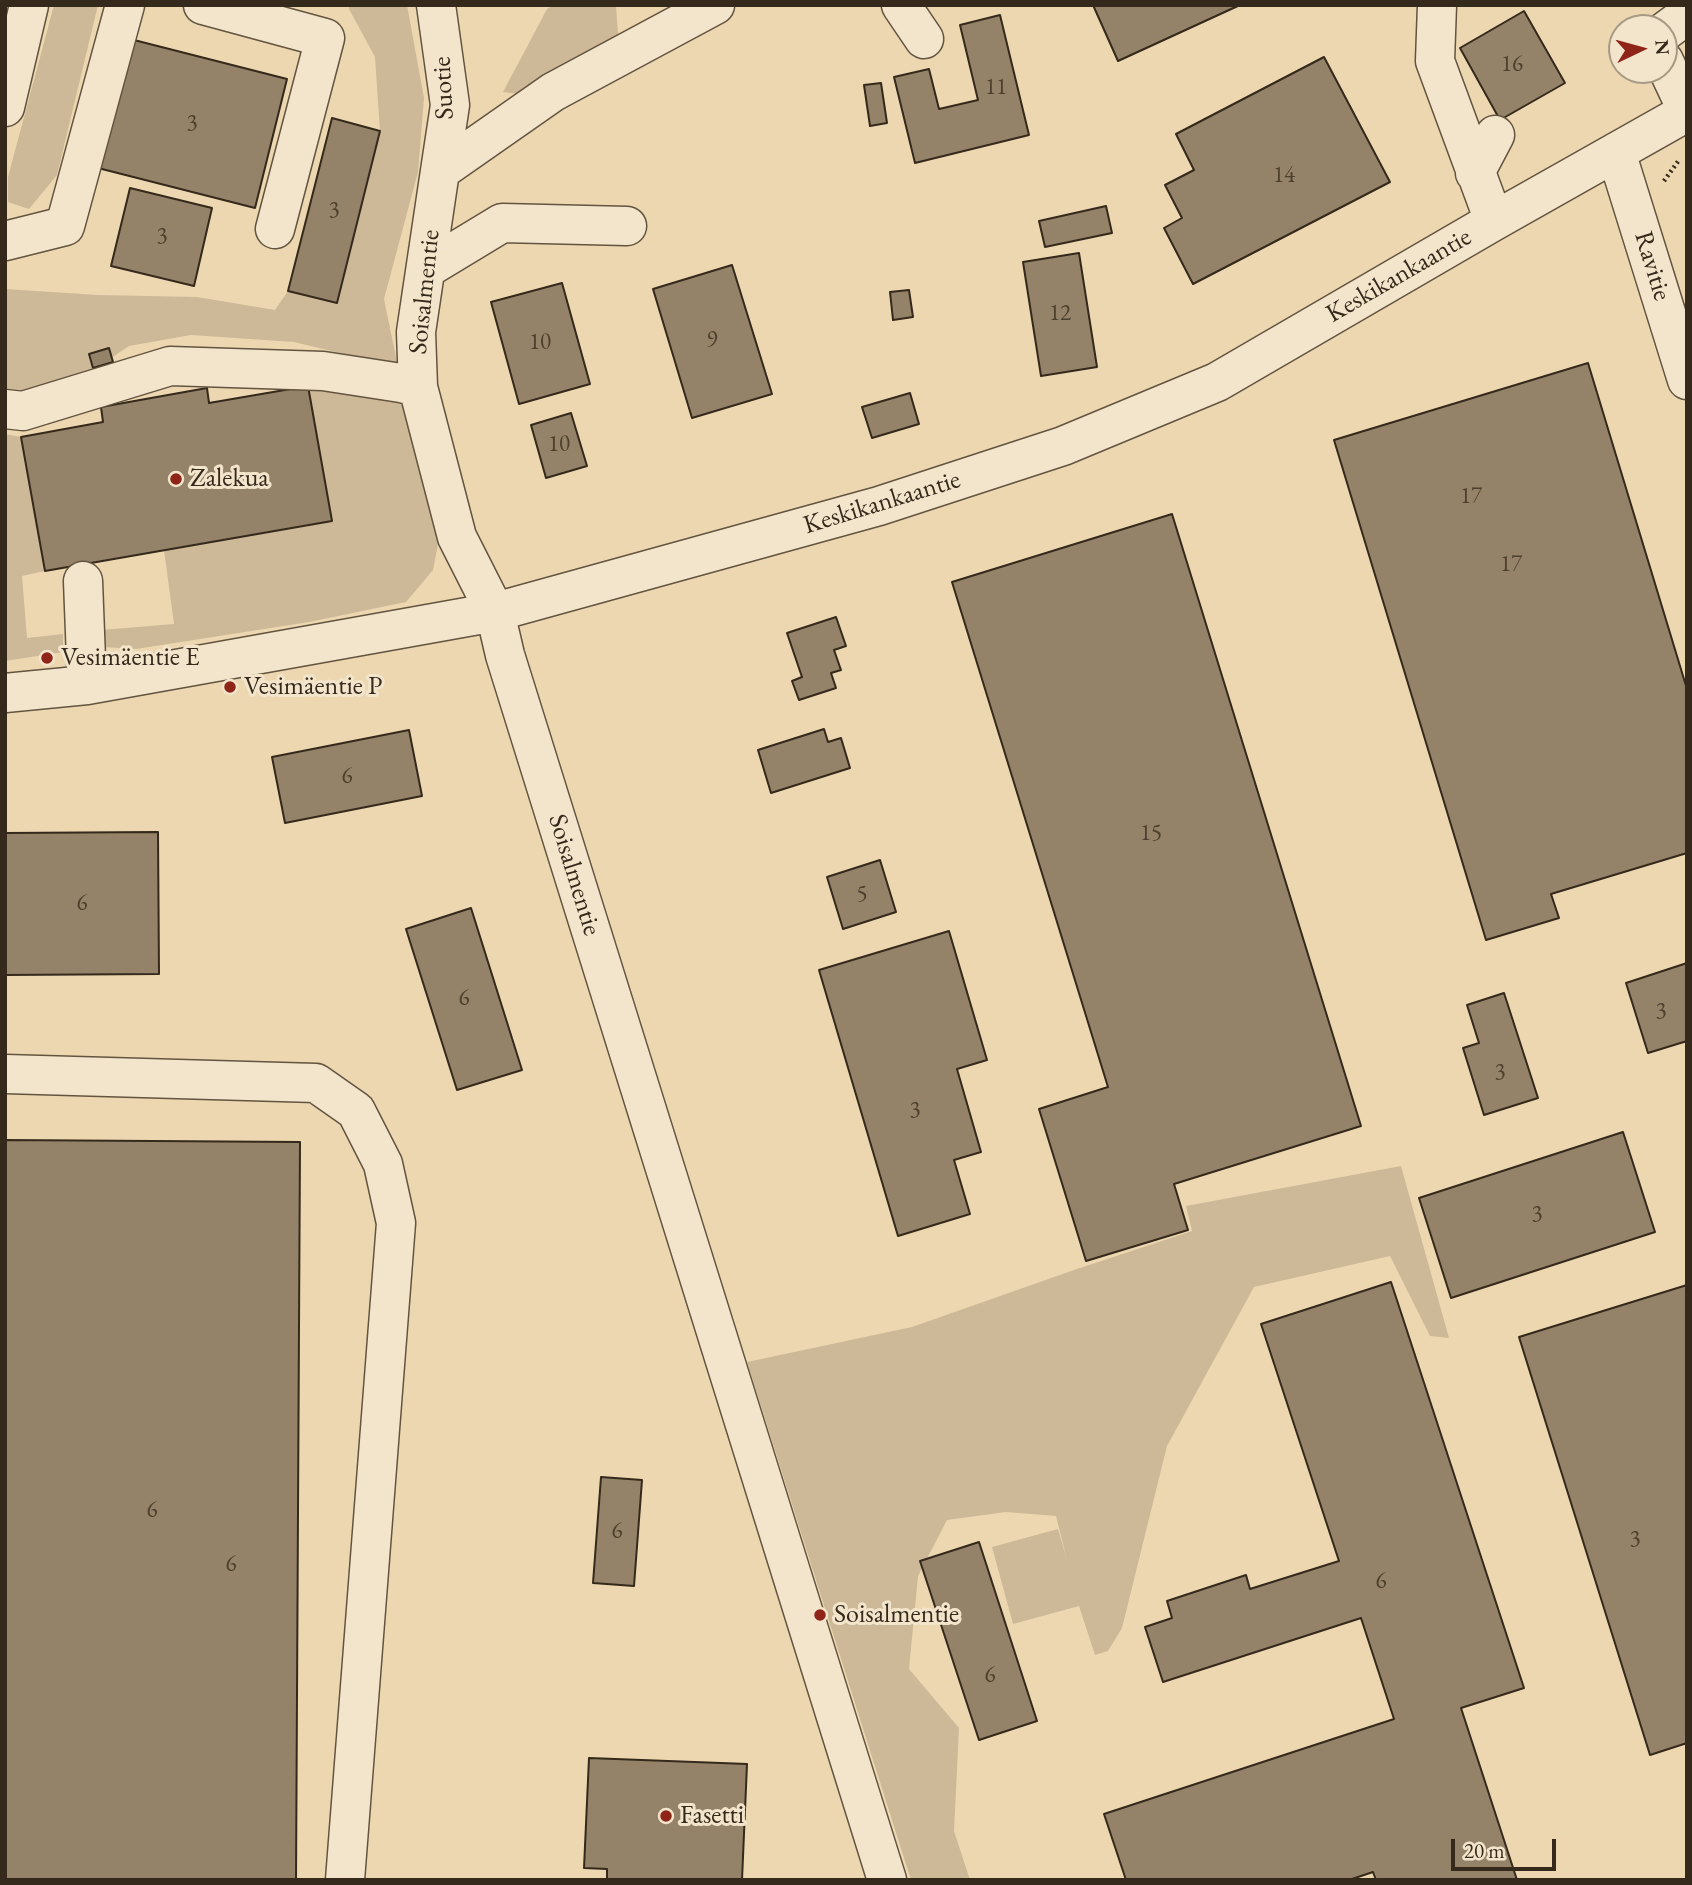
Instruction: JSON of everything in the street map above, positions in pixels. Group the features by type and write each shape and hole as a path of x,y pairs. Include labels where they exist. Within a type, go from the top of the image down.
{"street":[{"path":"5,107 29,5"},
{"path":"5,241 65,226 125,5"},
{"path":"203,5 325,38 275,229"},
{"name":"Suotie","path":"436,5 450,105 440,171"},
{"path":"440,171 553,92 715,5"},
{"path":"901,5 924,39"},
{"path":"1437,5 1435,61 1494,221"},
{"path":"1675,84 1687,111"},
{"name":"Keskikankaantie","path":"5,693 87,685 495,612 879,506 1063,446 1217,383 1687,111"},
{"path":"1475,173 1495,135"},
{"name":"Ravitie","path":"1616,152 1687,380"},
{"name":"Soisalmentie","path":"440,171 416,331 418,387 457,537 495,612 509,669 887,1880"},
{"path":"426,269 502,223 627,226"},
{"path":"5,409 23,411 170,366 323,371 418,387"},
{"path":"83,581 87,685"},
{"path":"5,1074 316,1083 356,1111 383,1164 397,1223 345,1880"}],"shaded area":[{"path":"54,5 98,5 57,175 29,209 8,202 8,177"},
{"path":"349,5 407,5 424,98 418,172 384,299 398,367 294,342 191,335 129,346 93,370 14,397 5,395 5,289 98,295 197,297 275,310 288,291 337,303 380,131 375,57"},
{"path":"553,5 614,5 618,34 518,94 503,92 547,9"},
{"path":"308,386 376,390 405,407 440,534 433,570 406,602 309,622 136,649 102,647 101,630 174,624 164,550 331,521"},
{"path":"5,434 21,437 45,571 22,576 27,638 63,634 63,652 5,661"},
{"path":"1401,1166 1449,1338 1430,1336 1390,1256 1254,1287 1167,1446 1122,1628 1108,1651 1095,1655 1079,1606 1013,1624 992,1547 1058,1529 1067,1560 1056,1516 1006,1512 947,1520 918,1576 909,1669 959,1728 954,1831 970,1880 911,1880 747,1362 912,1327 1192,1231 1186,1206"}],"building":[{"path":"1093,5 1240,5 1118,61"},
{"path":"1524,11 1565,83 1500,120 1460,48"},
{"path":"1000,15 1029,135 915,163 894,77 929,69 939,109 978,100 960,25"},
{"path":"130,39 287,79 255,208 98,168"},
{"path":"1324,57 1390,182 1193,284 1164,228 1182,218 1165,185 1194,170 1176,134"},
{"path":"881,83 887,123 870,126 864,85"},
{"path":"332,118 380,131 337,303 288,291"},
{"path":"130,188 212,208 194,286 111,266"},
{"path":"1106,206 1112,233 1045,247 1039,221"},
{"path":"1079,253 1097,367 1041,376 1023,262"},
{"path":"732,265 772,394 692,418 653,289"},
{"path":"562,283 590,384 519,404 491,302"},
{"path":"909,290 913,317 893,320 890,292"},
{"path":"109,348 113,362 93,368 89,354"},
{"path":"1588,363 1687,689 1687,853 1551,894 1559,918 1486,940 1334,440"},
{"name":"Zalekua","path":"308,386 332,521 45,571 21,437 103,422 101,407 207,388 209,403"},
{"path":"910,393 919,424 872,438 862,407"},
{"path":"571,413 587,466 546,478 531,425"},
{"path":"1172,514 1361,1126 1174,1184 1188,1230 1086,1261 1039,1109 1108,1087 952,582"},
{"path":"836,617 846,646 834,650 841,670 831,673 836,688 799,700 792,681 802,677 787,633"},
{"path":"824,729 828,742 841,738 850,768 771,793 758,750"},
{"path":"409,730 422,796 285,823 272,757"},
{"path":"158,832 159,974 5,975 5,833"},
{"path":"880,860 896,912 843,929 827,877"},
{"path":"471,908 522,1070 457,1090 406,929"},
{"path":"949,931 987,1060 957,1069 981,1152 954,1160 970,1214 898,1236 819,970"},
{"path":"1687,963 1687,1041 1648,1053 1626,983"},
{"path":"1504,993 1538,1098 1484,1115 1463,1048 1479,1043 1467,1005"},
{"path":"1623,1132 1655,1232 1451,1298 1419,1198"},
{"path":"5,1140 300,1142 296,1880 5,1880"},
{"path":"1391,1282 1524,1688 1461,1708 1517,1880 1376,1880 1373,1872 1349,1880 1126,1880 1104,1814 1394,1719 1361,1618 1163,1682 1145,1627 1172,1618 1167,1601 1246,1575 1250,1589 1339,1561 1261,1324"},
{"path":"1687,1285 1687,1743 1650,1755 1519,1337"},
{"path":"601,1477 642,1480 634,1586 593,1583"},
{"path":"979,1542 1037,1721 979,1740 920,1561"},
{"name":"Fasetti","path":"589,1758 747,1764 742,1880 607,1880 607,1869 584,1868"}],"place":[{"name":"Zalekua","path":"176,479"},
{"name":"Vesimäentie E","path":"47,658"},
{"name":"Vesimäentie P","path":"230,687"},
{"name":"Soisalmentie","path":"820,1615"},
{"name":"Fasetti","path":"666,1816"}]}
